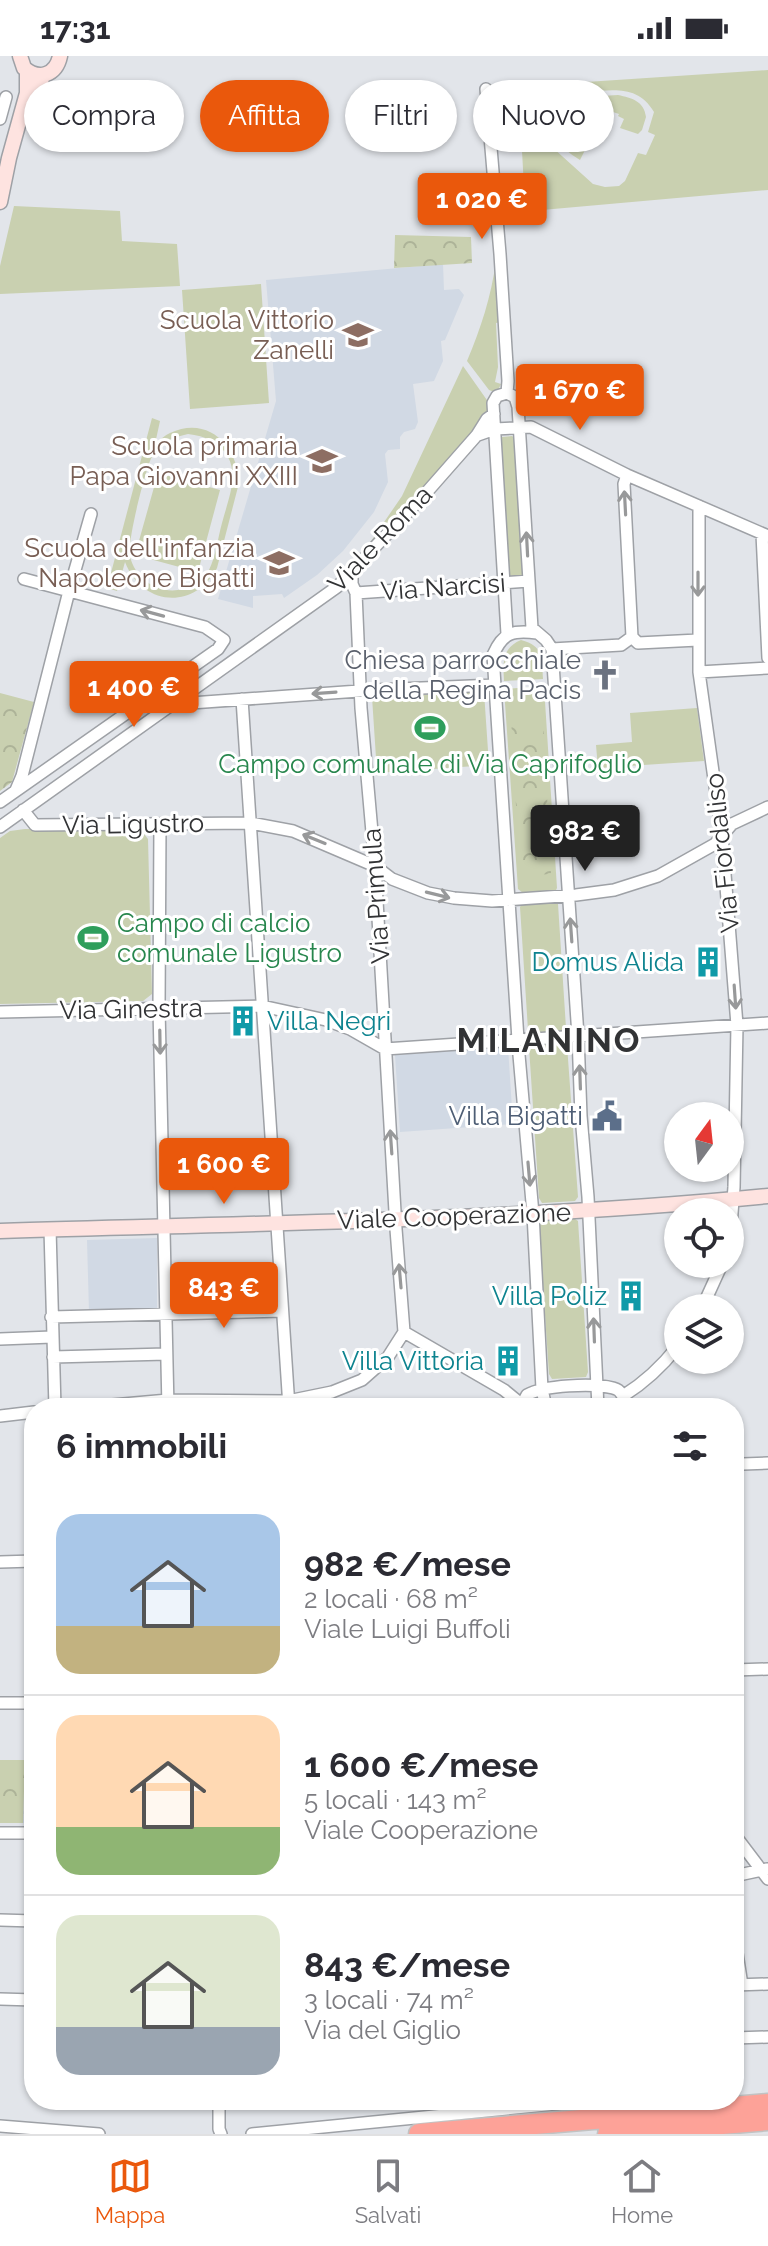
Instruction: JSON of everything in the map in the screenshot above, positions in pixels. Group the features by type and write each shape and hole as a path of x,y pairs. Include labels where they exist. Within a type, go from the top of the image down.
{"highway":[{"path":"744,2106 768,2104"},
{"path":"419,2134 698,2110"},
{"path":"608,2134 768,2120"}],"street":[{"path":"21,61 33,75 43,76 53,71 62,58"},
{"path":"0,202 27,93 21,61"},
{"path":"5,183 43,76"},
{"path":"0,119 6,97"},
{"path":"491,152 507,393 517,402 520,428 532,628 552,649 589,1211 598,1398"},
{"name":"Viale Roma","path":"0,827 337,587 477,435 494,414 495,399 507,393"},
{"path":"494,414 507,634"},
{"path":"520,428 531,427 627,475 765,535 768,658"},
{"name":"Viale Roma","path":"477,435 495,429 520,428"},
{"path":"627,475 624,484 632,637 638,643 698,640"},
{"name":"Via Fiordaliso","path":"699,506 699,672 722,836 737,1025 733,1198"},
{"path":"8,797 22,776 91,514"},
{"name":"Via Primula","path":"352,573 356,593 375,866 404,1332"},
{"path":"8,797 218,649 224,640 205,627 24,579"},
{"name":"Via Narcisi","path":"356,593 529,581"},
{"path":"537,633 507,634 493,655 544,1398"},
{"path":"552,649 621,645 632,637"},
{"path":"699,672 768,668"},
{"path":"184,696 191,703 495,685"},
{"path":"242,699 289,1398"},
{"path":"8,797 24,802 23,810"},
{"name":"Via Ligustro","path":"23,810 35,825 251,823 293,831 375,866 392,879 428,893 479,901 614,890 658,876 715,844 732,824 768,807"},
{"path":"160,824 159,1008 168,1398"},
{"name":"Via Ginestra","path":"0,1023 0,1012 262,1006 326,1020 350,1029 385,1049"},
{"path":"385,1049 768,1023"},
{"name":"Viale Cooperazione","path":"744,1199 766,1196"},
{"name":"Viale Cooperazione","path":"0,1231 533,1214 664,1205"},
{"path":"50,1229 55,1398"},
{"path":"51,1317 282,1311"},
{"path":"310,1398 362,1380 388,1357 404,1332 504,1390 512,1398"},
{"path":"0,1339 52,1337"},
{"path":"53,1357 166,1354"},
{"path":"626,1398 664,1362"},
{"path":"525,1398 542,1389 597,1387 614,1388 620,1398"},
{"path":"0,1416 24,1413"},
{"path":"744,1464 765,1463"},
{"path":"0,1562 24,1561"},
{"path":"744,1670 768,1669"},
{"path":"0,1703 24,1703"},
{"path":"0,1833 24,1833"},
{"path":"744,1846 766,1872"},
{"path":"744,1875 766,1872"},
{"path":"0,1920 24,1921"},
{"path":"744,1985 768,1984"},
{"path":"0,1999 24,2000"},
{"path":"744,2038 768,2037"},
{"path":"219,2110 221,2134"},
{"path":"252,2134 496,2110"},
{"path":"0,2126 99,2134"}],"shaded area":[{"path":"443,264 444,290 459,289 464,295 445,340 441,341 443,361 434,381 413,384 418,422 415,429 404,432 400,437 400,449 388,450 385,454 388,482 374,512 343,551 317,575 284,598 282,594 253,596 253,608 218,599 276,401 266,280"},
{"path":"508,1047 513,1124 400,1132 395,1055"},
{"path":"157,1238 157,1310 89,1312 87,1240"}],"green space":[{"path":"768,70 768,190 542,210 524,187 522,152 557,152 593,184 605,187 619,186 625,181 638,153 646,155 655,135 648,132 654,112 641,97 614,90 614,80"},
{"path":"614,95 632,99 643,107 646,117 638,134 620,128 624,119 614,112"},
{"path":"568,152 584,152 580,160"},
{"path":"14,206 120,211 122,241 177,244 180,286 0,294 0,266"},
{"path":"395,235 471,237 472,263 394,268"},
{"path":"496,261 502,322 496,323 498,367 495,382 501,384 494,392 489,390 467,361 485,312"},
{"path":"261,284 269,403 190,409 182,290"},
{"path":"463,366 489,403 485,419 371,546 369,544 402,496"},
{"path":"152,418 160,421 155,444 168,434 184,428 197,428 218,437 233,457 239,483 217,568 207,582 182,597 156,595 143,588 125,562 117,591 107,588","holes":["188,434 206,438 225,452 231,465 231,490 209,570 188,587 162,589 143,579 132,563 133,524 153,455 170,439"]},
{"path":"512,436 517,441 525,576 509,577 499,442 502,437"},
{"path":"158,473 220,490 198,572 135,555"},
{"path":"521,640 538,649 543,679 504,681 507,651"},
{"path":"544,686 557,888 555,892 523,893 518,889 504,689"},
{"name":"Campo comunale di Via Caprifoglio","path":"484,692 489,765 377,773 372,697"},
{"path":"0,693 34,702 12,782 0,791"},
{"path":"697,708 704,761 598,768 596,745 632,742 630,713"},
{"path":"543,716 551,874 520,876 511,718"},
{"name":"Campo di calcio comunale Ligustro","path":"141,830 148,839 152,994 143,1001 0,1004 0,838 10,831"},
{"path":"554,901 558,904 566,1028 564,1032 531,1034 528,1030 520,907 523,903"},
{"path":"564,1041 567,1045 578,1197 575,1201 542,1203 539,1198 529,1047 530,1044"},
{"path":"543,1220 578,1221 588,1372 586,1377 552,1379 549,1374 539,1226"},
{"path":"0,1760 24,1760 23,1823 0,1823"}],"place":[{"name":"Scuola Vittorio Zanelli","path":"358,335"},
{"name":"Scuola primaria Papa Giovanni XXIII","path":"322,461"},
{"name":"Scuola dell'infanzia Napoleone Bigatti","path":"279,563"},
{"name":"Chiesa parrocchiale della Regina Pacis","path":"605,675"},
{"name":"Campo comunale di Via Caprifoglio","path":"430,728"},
{"name":"Campo di calcio comunale Ligustro","path":"93,938"},
{"name":"Domus Alida","path":"708,962"},
{"name":"Villa Negri","path":"243,1021"},
{"name":"Villa Bigatti","path":"607,1116"},
{"name":"Villa Poliz","path":"631,1296"},
{"name":"Villa Vittoria","path":"508,1361"}],"district":[{"name":"MILANINO","path":"549,1040"}]}
